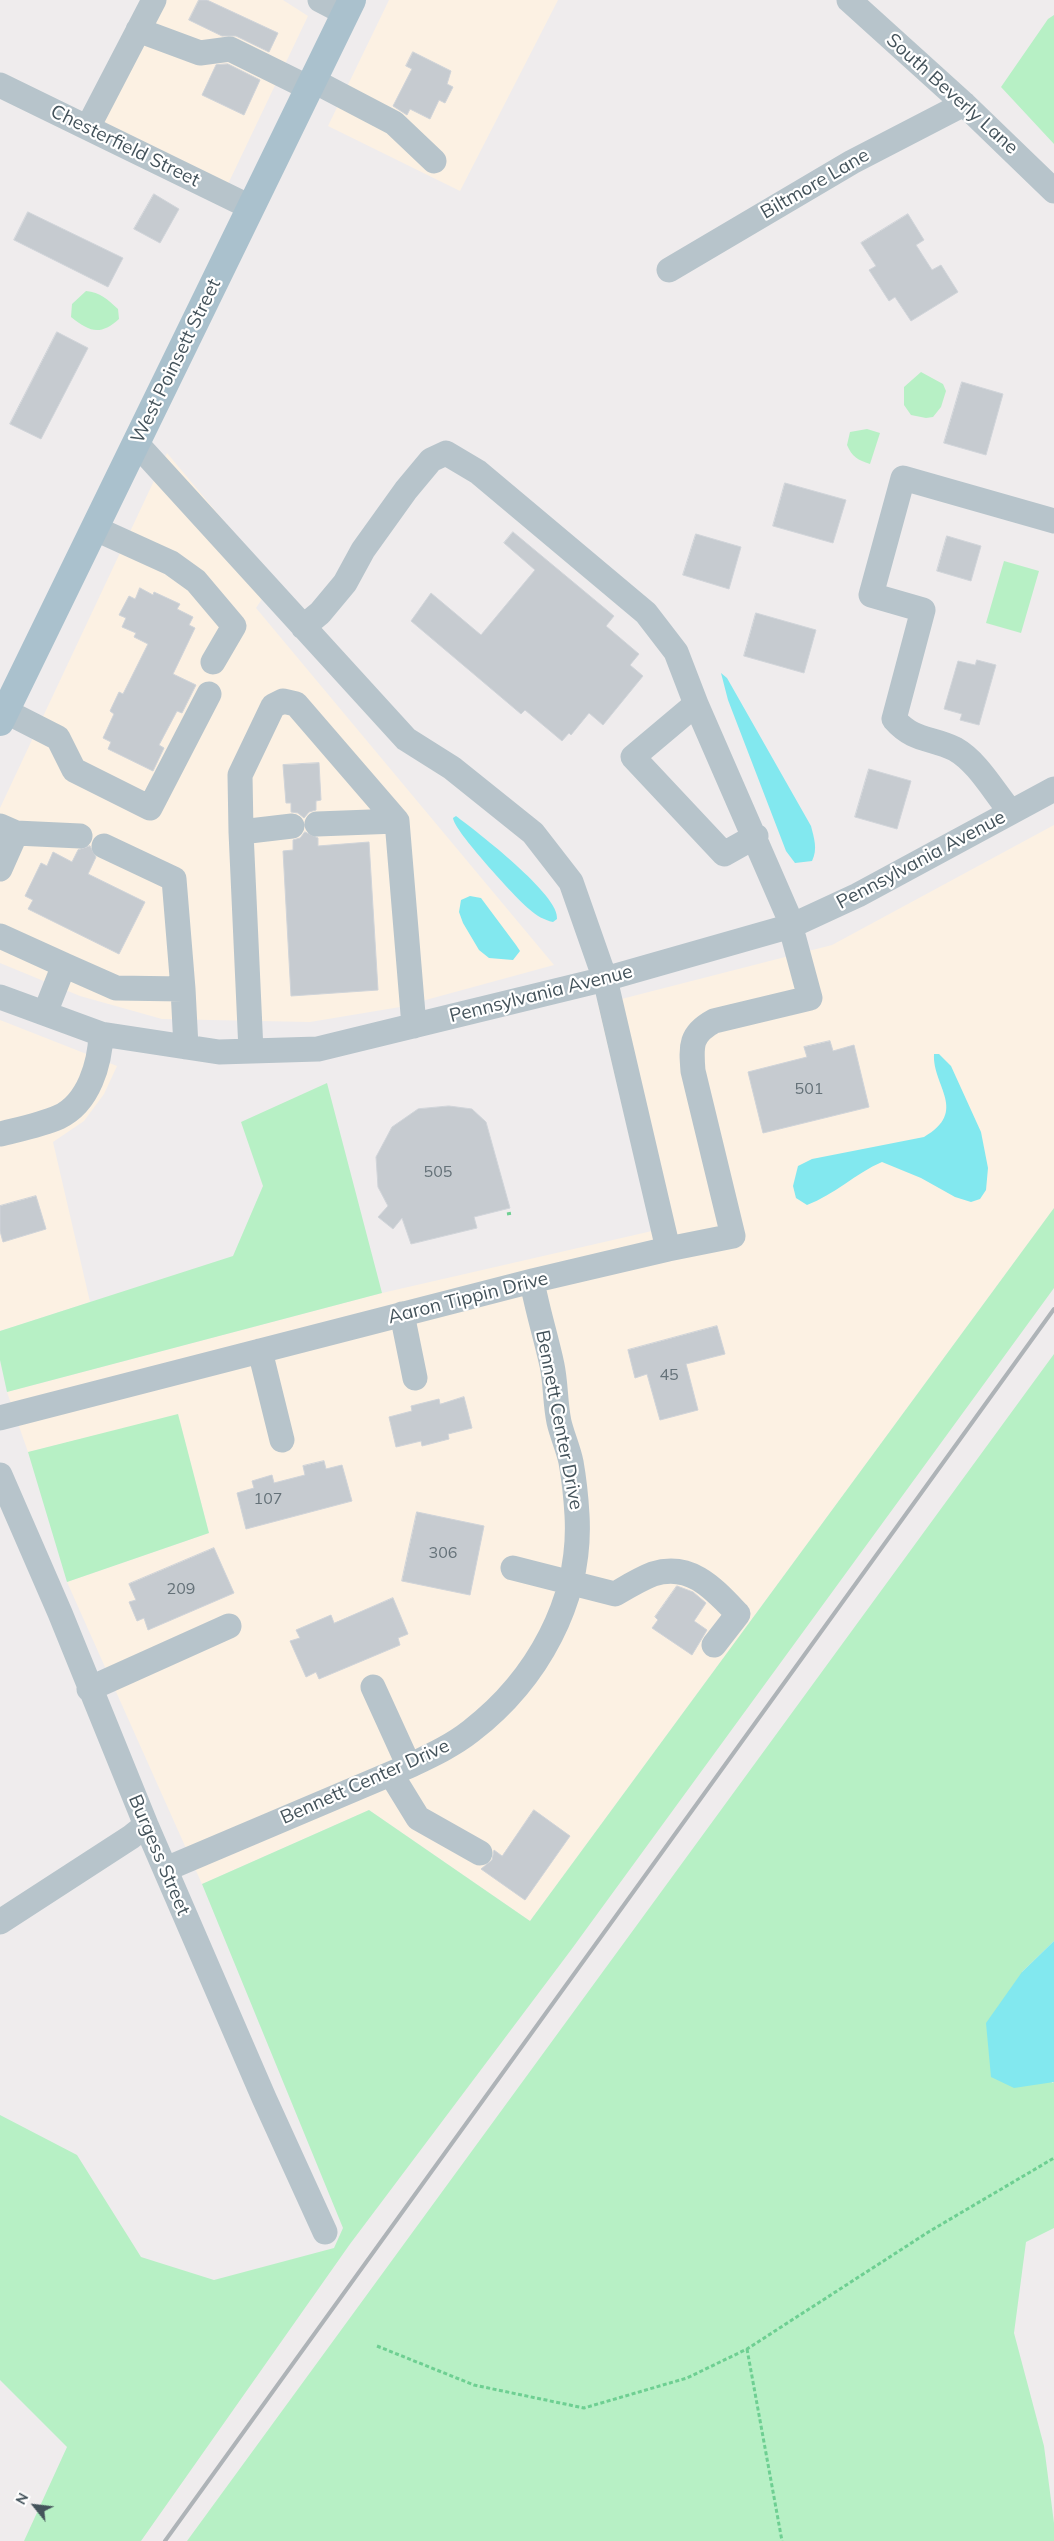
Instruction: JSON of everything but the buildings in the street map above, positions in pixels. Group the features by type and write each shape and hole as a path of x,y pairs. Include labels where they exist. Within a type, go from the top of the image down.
{"main road":[{"name":"West Poinsett Street","path":"3,716 349,6"}],"street":[{"path":"88,127 154,0"},
{"path":"320,0 349,6"},
{"name":"South Beverly Lane","path":"849,0 964,104 1054,191"},
{"path":"138,30 200,53 230,49 311,84 394,123 434,161"},
{"name":"Chesterfield Street","path":"0,85 250,207"},
{"name":"Biltmore Lane","path":"669,270 852,162 964,104"},
{"path":"136,443 406,739 452,768 533,833 571,882 605,979 668,1249"},
{"path":"303,627 320,613 345,583 362,550 406,490 432,460 446,453 478,472 646,614 676,652 696,704 756,836 788,913 791,926"},
{"path":"1011,812 970,761 954,749 905,732 894,719 923,610 871,595 903,478 1054,521"},
{"path":"94,528 171,563 196,581 234,626 213,662"},
{"path":"3,716 58,738 74,770 150,808 209,694"},
{"path":"251,1051 240,775 272,706 283,702 296,704 396,821 414,1026"},
{"path":"696,704 633,757 724,854 756,836"},
{"name":"Pennsylvania Avenue","path":"0,997 101,1034 219,1052 318,1049 605,979 791,926 858,895 1054,789"},
{"path":"317,824 396,821"},
{"path":"242,832 292,826"},
{"path":"0,869 8,830 80,836"},
{"path":"104,846 174,879 186,1047"},
{"name":"Aaron Tippin Drive","path":"0,1418 532,1281 668,1249 733,1236 693,1071 691,1048 700,1028 714,1021 810,998 791,926"},
{"path":"0,936 116,988 183,989"},
{"path":"45,1013 64,965"},
{"path":"0,1134 61,1116 73,1107 86,1090 95,1071 100,1052 101,1034"},
{"name":"Bennett Center Drive","path":"166,1869 400,1770 470,1732 496,1711 519,1686 537,1661 555,1628 570,1581 575,1554 577,1517 574,1481 558,1417 552,1366 532,1281"},
{"path":"402,1314 415,1378"},
{"path":"260,1351 282,1440"},
{"name":"Burgess Street","path":"0,1475 60,1613 89,1689 146,1825 264,2098 320,2218 324,2232"},
{"path":"513,1568 615,1594 654,1574 686,1571 712,1587 738,1614 714,1645"},
{"path":"89,1689 229,1626"},
{"path":"373,1687 418,1818 480,1853"},
{"path":"4,1914 131,1837 146,1825"}],"path":[{"path":"507,1214 513,1213"},
{"path":"377,2346 474,2385 584,2408 687,2378 747,2349 930,2231 1054,2158"},
{"path":"747,2349 782,2541"}],"shaded area":[{"path":"160,0 283,0 308,16 228,184 99,120"},
{"path":"389,0 558,0 460,191 328,126"},
{"path":"167,453 274,581 256,608 554,965 400,1007 310,1022 162,1019 80,996 0,963 0,808"},
{"path":"1054,825 1054,1208 530,1921 369,1810 202,1884 67,1582 209,1533 178,1415 28,1452 7,1392 382,1293 652,1231 598,1005 832,945"},
{"path":"0,1020 117,1066 104,1094 84,1121 53,1142 90,1302 0,1331"}],"green space":[{"path":"1054,15 1054,144 1001,87 1048,19"},
{"path":"86,291 104,297 118,309 119,319 106,328 95,330 84,326 71,317 72,304"},
{"path":"921,372 943,384 946,391 941,407 933,417 926,418 911,415 904,405 904,387"},
{"path":"867,429 880,433 870,464 856,458 847,445 850,432"},
{"path":"1004,561 1039,571 1021,633 986,623"},
{"path":"327,1083 382,1293 7,1392 0,1360 0,1331 233,1256 263,1186 241,1122"},
{"path":"1054,1208 1054,1288 571,1950 350,2244 141,2541 24,2541 67,2447 0,2380 0,2115 77,2155 141,2257 214,2280 334,2248 343,2228 202,1884 369,1810 530,1921"},
{"path":"1054,1354 1054,1941 1022,1972 1052,2083 1054,2082 1054,2228 1026,2242 1014,2333 1044,2446 1054,2523 1054,2541 187,2541"},
{"path":"178,1414 209,1533 67,1582 28,1452"}],"water":[{"path":"721,673 727,678 811,826 815,848 812,861 795,863 786,851 728,700"},
{"path":"456,816 516,864 532,880 546,895 555,909 557,919 553,922 544,919 535,914 522,902 486,864 463,836 453,818"},
{"path":"470,896 481,898 516,945 520,951 513,960 489,958 479,950 463,923 459,912 461,900"},
{"path":"934,1054 939,1054 951,1066 981,1132 988,1168 986,1190 980,1199 971,1202 955,1197 921,1178 882,1162 817,1201 807,1205 796,1198 793,1186 798,1166 812,1159 924,1137 937,1127 944,1118 946,1108 945,1098 935,1066"},
{"path":"1054,1941 1054,2082 1014,2088 991,2077 986,2023 1022,1972"}],"railway":[{"path":"165,2541 1054,1309"}]}
